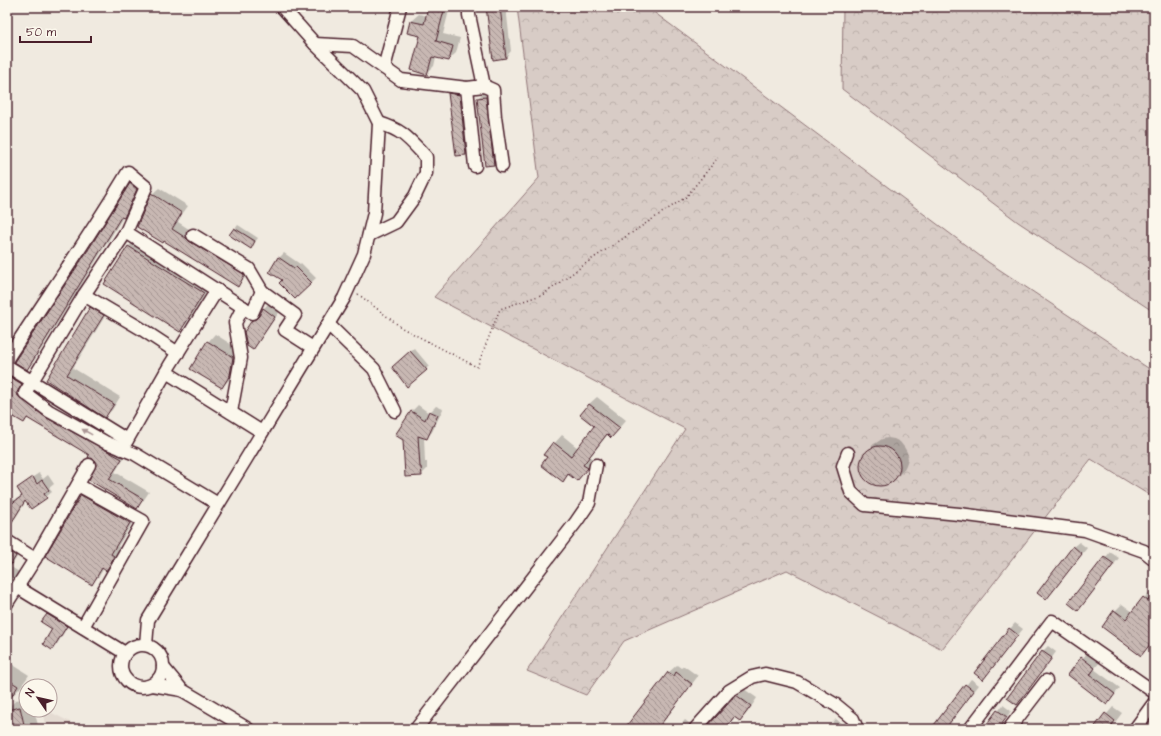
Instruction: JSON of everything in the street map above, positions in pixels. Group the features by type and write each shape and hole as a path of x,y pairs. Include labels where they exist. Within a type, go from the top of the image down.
{"street":[{"path":"146,645 148,620 344,298 364,254 374,214 379,123 363,91 315,44 282,7"},
{"path":"384,68 400,7"},
{"path":"469,7 469,15 484,86"},
{"path":"315,44 353,46 401,80 467,88 484,86 493,90 502,166"},
{"path":"467,88 475,166"},
{"path":"369,235 396,222 415,196 426,172 426,157 405,135 393,128 379,123"},
{"path":"7,359 128,172 146,187 126,232 84,295 25,393 49,410 105,442 125,445"},
{"path":"126,232 252,313 262,291"},
{"path":"193,235 249,269 262,291 295,315 285,330 313,348"},
{"path":"125,445 166,372 217,290"},
{"path":"84,295 178,352"},
{"path":"231,412 241,358 235,323 243,307"},
{"path":"328,324 374,369 395,411"},
{"path":"7,366 125,445 135,454 218,504"},
{"path":"166,372 262,432"},
{"path":"848,453 843,466 851,492 865,505 959,514 1085,530 1144,551 1154,559"},
{"path":"7,603 35,559 89,465"},
{"path":"416,729 576,522 589,503 596,465"},
{"path":"78,485 143,521 83,627"},
{"path":"7,541 35,559"},
{"path":"17,587 125,653"},
{"path":"970,729 1052,621 1154,692"},
{"path":"146,645 153,648 159,653 162,660 163,667 158,680 152,685 145,687 131,685 122,674 120,668 121,660 125,653 134,646 146,645"},
{"path":"163,667 182,690 248,729"},
{"path":"695,729 730,691 752,677 765,674 797,682 836,705 853,719 857,729"},
{"path":"1009,729 1046,681"},
{"path":"152,685 182,690"},
{"path":"1135,729 1154,703"}],"path":[{"path":"349,286 402,328 478,367 500,309 544,294 592,259 686,197 716,160"}],"shaded area":[{"path":"58,716 84,729 47,729 44,718 58,718"}],"green space":[{"path":"517,7 647,7 988,262 1154,372 1154,498 1091,459 942,649 787,570 624,641 586,695 527,671 685,429 434,297 539,178"},
{"path":"843,7 1154,7 1154,312 1018,222 842,89"}],"building":[{"path":"428,7 445,7 436,41 453,46 449,61 432,57 427,75 411,70 420,36 407,33 410,21 424,24"},
{"path":"486,7 500,7 506,58 493,60"},
{"path":"448,93 460,95 466,155 456,156"},
{"path":"486,97 494,165 485,166 477,98"},
{"path":"130,183 137,189 124,218 121,217 27,370 14,362 90,247"},
{"path":"151,193 182,213 172,229 244,274 238,287 164,241 163,243 137,227"},
{"path":"234,228 255,241 251,249 229,235"},
{"path":"128,246 204,293 180,332 104,284"},
{"path":"278,257 294,268 296,267 312,283 295,299 279,283 282,280 269,272"},
{"path":"90,307 104,315 67,375 114,404 105,418 46,380"},
{"path":"263,308 275,317 253,350 247,346 244,332 252,320 259,316"},
{"path":"207,341 233,357 230,375 222,388 190,369"},
{"path":"410,351 427,370 407,387 392,367"},
{"path":"7,375 22,384 16,394 45,417 122,459 109,479 143,499 137,509 89,480 96,465 93,459 88,458 89,455 27,418 24,423 7,413"},
{"path":"589,404 620,428 611,438 607,434 583,465 588,468 577,481 568,474 563,482 541,465 547,457 543,455 553,442 571,456 594,426 580,415"},
{"path":"411,411 425,420 429,411 438,415 427,439 418,436 422,476 405,477 403,440 395,435"},
{"path":"884,446 891,449 897,455 900,466 899,474 891,483 884,486 876,486 869,483 861,474 860,462 863,455 872,447"},
{"path":"33,477 37,484 42,480 49,490 44,494 47,498 31,509 25,501 7,530 7,507 22,496 17,488"},
{"path":"81,495 130,523 111,554 114,556 110,565 106,571 102,568 92,585 45,556"},
{"path":"1073,546 1082,554 1046,600 1037,593"},
{"path":"7,550 16,556 7,571"},
{"path":"1104,557 1114,564 1078,611 1068,603"},
{"path":"1154,591 1154,639 1141,656 1102,627 1114,610 1126,619 1143,597 1148,601"},
{"path":"47,614 67,626 52,650 43,644 52,629 41,622"},
{"path":"1009,628 1018,635 983,680 974,673"},
{"path":"1042,651 1052,658 1017,705 1007,698"},
{"path":"1081,657 1095,668 1090,675 1115,694 1107,705 1068,675"},
{"path":"668,672 674,676 676,672 692,684 657,729 624,729"},
{"path":"7,679 18,686 7,704"},
{"path":"965,684 974,691 945,729 931,729"},
{"path":"736,695 751,706 740,721 734,717 725,729 705,729"},
{"path":"18,707 18,718 22,718 25,729 7,729 7,710"},
{"path":"997,710 1007,717 998,729 983,729"},
{"path":"1105,713 1115,721 1109,729 1093,729"}]}
